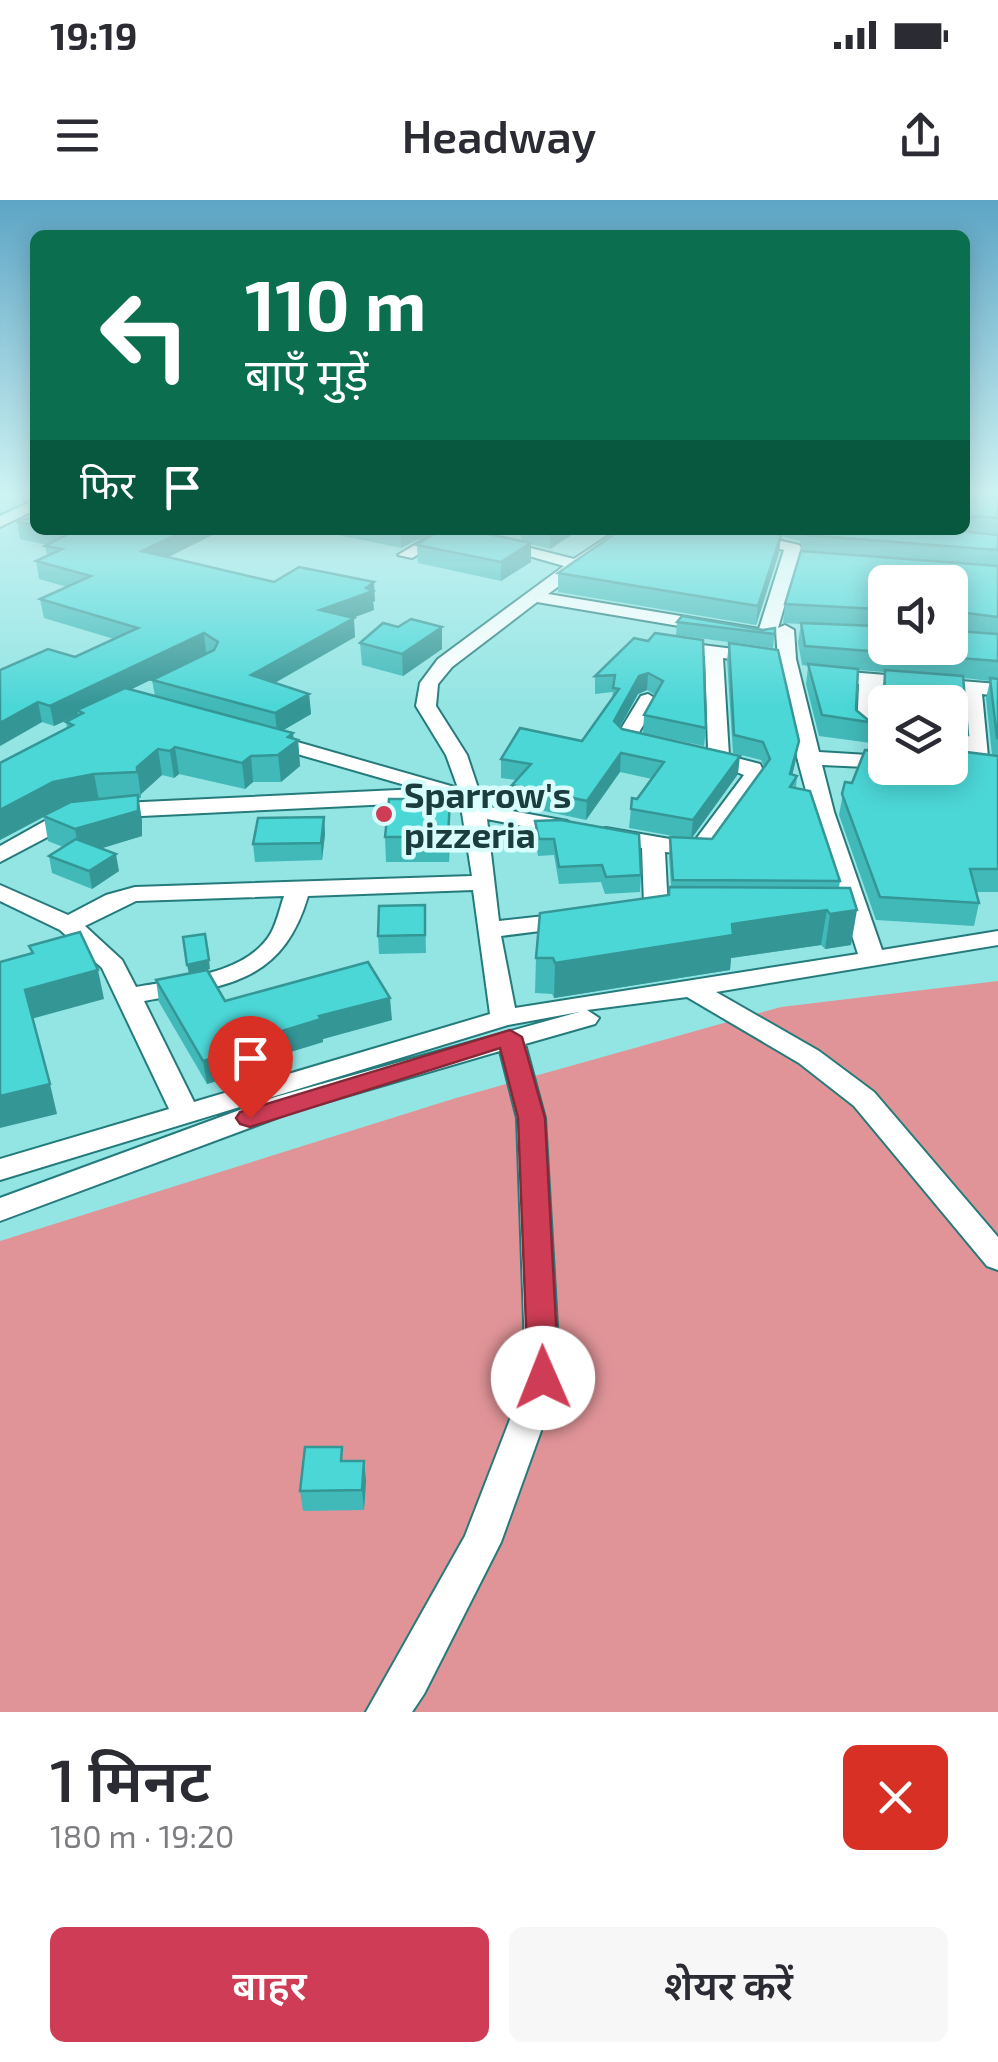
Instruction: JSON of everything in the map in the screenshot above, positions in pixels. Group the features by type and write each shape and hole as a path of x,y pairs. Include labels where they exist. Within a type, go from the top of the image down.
{"street":[{"path":"387,1712 409,1680 482,1542 543,1378 532,1118 507,1028 489,930 475,804 447,733 426,706 429,683 445,663 577,564"},
{"path":"791,564 794,631 789,667 844,911 873,961"},
{"path":"535,597 752,636 794,631 868,636"},
{"path":"674,623 656,642 869,679 998,690"},
{"path":"714,652 719,759"},
{"path":"867,732 869,679"},
{"path":"972,688 989,768"},
{"path":"248,734 450,792 475,804 653,845 699,851 755,775 753,768 629,740 626,736 648,700"},
{"path":"812,758 868,761"},
{"path":"0,855 67,818 100,810 392,798 450,792"},
{"path":"489,930 666,910 653,845"},
{"path":"69,924 114,900 135,894 485,883"},
{"path":"128,996 222,976 269,953 281,938 300,887"},
{"path":"0,892 69,924 112,964 186,1114"},
{"path":"0,1170 186,1114 507,1028 622,1009 642,997 690,988 998,938"},
{"path":"690,988 809,1057 864,1099 998,1258"},
{"path":"0,1210 285,1104 507,1028"}],"shaded area":[{"path":"998,981 998,1712 0,1712 0,1241 456,1098 781,1007"}],"building":[{"path":"45,564 195,564 274,582 299,567 374,582 366,588 373,591 320,610 354,618 251,675 309,694 275,713 152,680 214,650 218,642 204,633 50,706 38,702 0,723 0,670 48,649 75,657 138,628 40,599 91,576"},
{"path":"572,564 772,564 758,606 558,573"},
{"path":"797,564 966,564 998,566 998,617 968,613 968,565 868,565 868,608 785,604"},
{"path":"682,616 763,630 775,628 775,634 677,622"},
{"path":"411,619 442,627 402,654 360,643 383,623 398,627"},
{"path":"801,623 868,626 868,651 805,646"},
{"path":"968,632 998,634 998,661 968,659"},
{"path":"655,633 703,640 706,728 644,715 663,681 648,673 639,676 614,721 622,729 740,756 693,820 631,809 632,798 637,799 664,762 621,753 587,801 512,785 531,764 501,759 520,728 582,741 619,689 613,688 615,675 595,676 634,638 648,641"},
{"path":"729,643 778,650 799,741 790,774 797,776 790,787 810,791 840,881 673,880 670,837 712,839 770,759 763,742 734,735"},
{"path":"808,664 858,669 856,710 868,722 822,715"},
{"path":"885,670 963,676 964,685 885,685"},
{"path":"990,678 998,679 998,738 997,738"},
{"path":"125,688 293,733 288,737 298,740 278,755 251,756 242,763 175,747 170,751 158,749 137,767 137,772 94,774 53,782 0,810 0,763 73,725 66,722 83,713 77,710"},
{"path":"865,750 868,785 968,785 968,752 998,756 998,869 970,869 979,903 880,897 842,794 845,782 852,783"},
{"path":"138,795 138,811 75,829 43,816 71,802"},
{"path":"389,799 450,799 448,837 385,837"},
{"path":"324,817 321,843 253,844 258,818"},
{"path":"561,820 639,834 641,875 606,877 602,865 559,867 554,839 539,839 535,821"},
{"path":"76,839 116,854 89,871 49,856"},
{"path":"669,887 850,888 857,910 830,914 827,910 732,924 733,935 555,963 553,958 536,958 540,913 669,895"},
{"path":"425,905 425,935 378,936 379,906"},
{"path":"80,932 98,970 25,990 50,1084 0,1096 0,962 33,953 29,946"},
{"path":"205,934 209,960 187,965 183,937"},
{"path":"368,962 390,998 319,1016 321,1019 279,1032 286,1043 246,1054 243,1049 203,1061 156,980 207,970 225,1001"},
{"path":"305,1447 342,1447 341,1461 364,1461 362,1490 300,1491"}],"place":[{"name":"Sparrow's pizzeria","path":"384,814"}],"route":[{"path":"250,1118 510,1037 532,1118 543,1378"}]}
